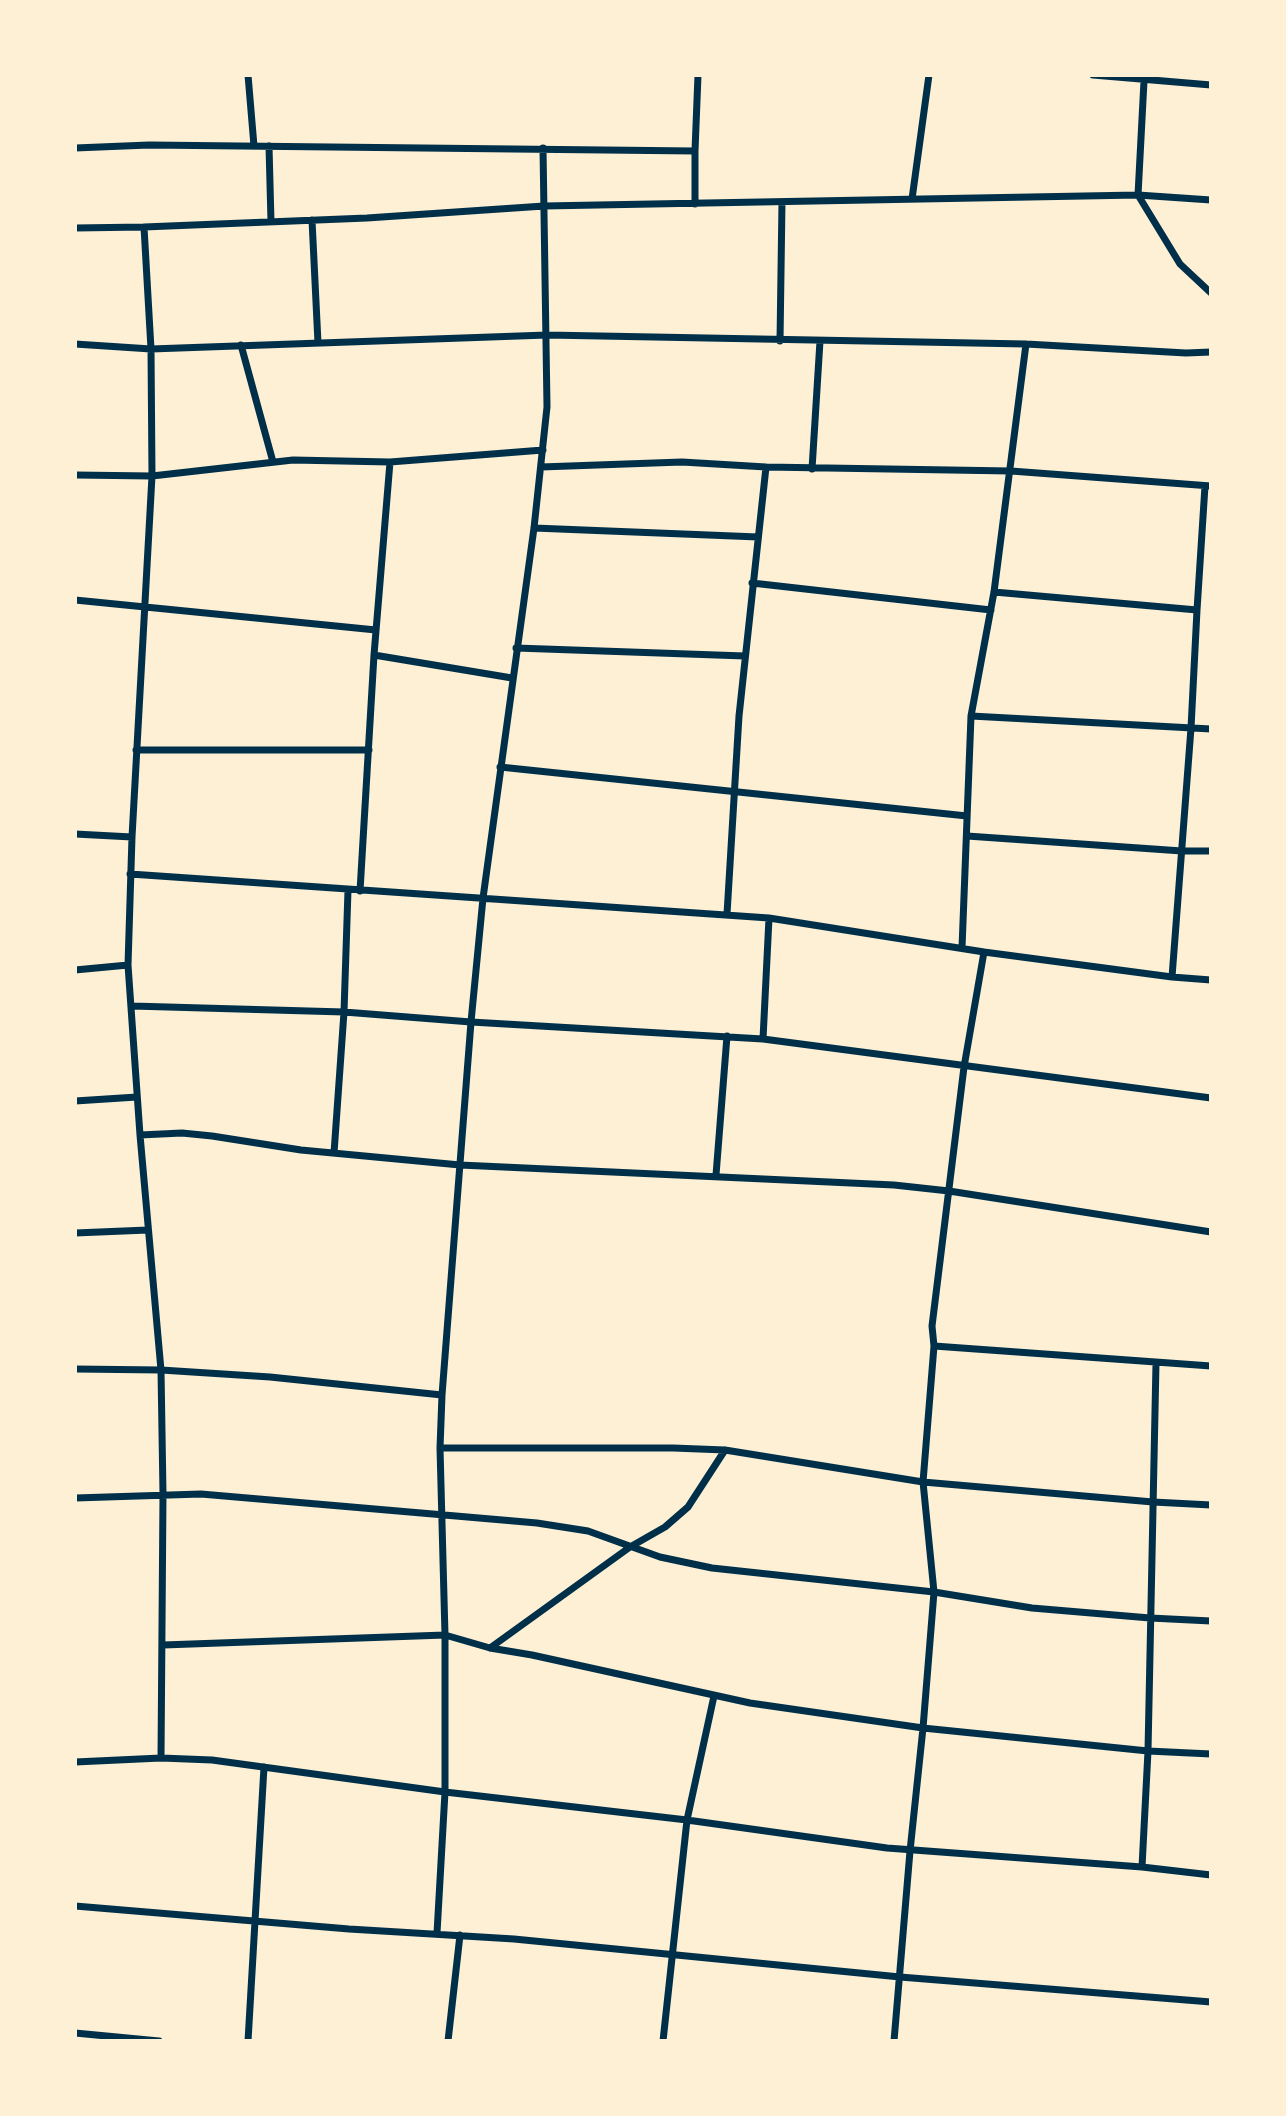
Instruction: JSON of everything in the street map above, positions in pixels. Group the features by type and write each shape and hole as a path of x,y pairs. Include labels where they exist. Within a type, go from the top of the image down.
{"street":[{"path":"248,75 254,146"},
{"path":"695,204 698,75"},
{"path":"912,200 929,75"},
{"path":"1093,75 1211,85"},
{"path":"1144,81 1138,195 1180,264 1211,293"},
{"path":"75,148 149,145 695,150"},
{"path":"268,146 271,222"},
{"path":"437,1933 445,1792 445,1635 440,1448 442,1395 483,898 534,528 547,407 542,148"},
{"path":"75,228 271,222 544,206 1138,195 1211,200"},
{"path":"780,341 782,202"},
{"path":"312,220 318,343"},
{"path":"144,227 151,349 152,476 136,750 128,965 161,1370 161,1758"},
{"path":"75,344 151,349 547,335 1026,344 1211,352"},
{"path":"812,468 820,341"},
{"path":"962,948 971,716 994,592 1026,344"},
{"path":"241,345 273,462"},
{"path":"75,475 152,476 293,460 390,462 543,450"},
{"path":"360,891 374,655 390,462"},
{"path":"541,467 682,462 766,467 1011,471 1208,486 1172,977"},
{"path":"727,914 745,656 766,467"},
{"path":"534,528 758,537"},
{"path":"752,583 991,610"},
{"path":"994,592 1197,610"},
{"path":"75,600 376,630"},
{"path":"516,648 745,656"},
{"path":"374,655 512,678"},
{"path":"971,716 1211,729"},
{"path":"136,750 369,750"},
{"path":"500,766 967,816"},
{"path":"75,834 132,837"},
{"path":"967,836 1211,851"},
{"path":"130,874 769,918 984,952 1211,980"},
{"path":"334,1153 344,1012 348,890"},
{"path":"763,1039 769,918"},
{"path":"894,2041 934,1592 923,1482 934,1346 932,1326 964,1067 984,952"},
{"path":"75,970 128,965"},
{"path":"132,1006 344,1012 763,1039 1211,1098"},
{"path":"716,1175 727,1036"},
{"path":"75,1101 137,1097"},
{"path":"140,1135 182,1133 302,1150 460,1165 894,1185 949,1191 1211,1232"},
{"path":"75,1233 148,1230"},
{"path":"934,1346 1211,1366"},
{"path":"1142,1867 1148,1751 1156,1363"},
{"path":"75,1369 161,1370 314,1381 442,1395"},
{"path":"440,1448 725,1450 923,1482 1211,1505"},
{"path":"490,1648 630,1547 665,1527 688,1507 725,1450"},
{"path":"75,1498 201,1494 560,1526 588,1531 681,1563 712,1568 934,1592 1032,1608 1211,1622"},
{"path":"163,1645 445,1635 490,1648 750,1703 923,1728 1148,1751 1211,1754"},
{"path":"663,2041 687,1819 714,1696"},
{"path":"75,1762 161,1758 212,1760 445,1792 687,1819 910,1850 1142,1867 1211,1875"},
{"path":"248,2041 264,1767"},
{"path":"75,1906 349,1929 437,1933 900,1977 1211,2002"},
{"path":"448,2041 460,1935"},
{"path":"75,2032 159,2041"}]}
